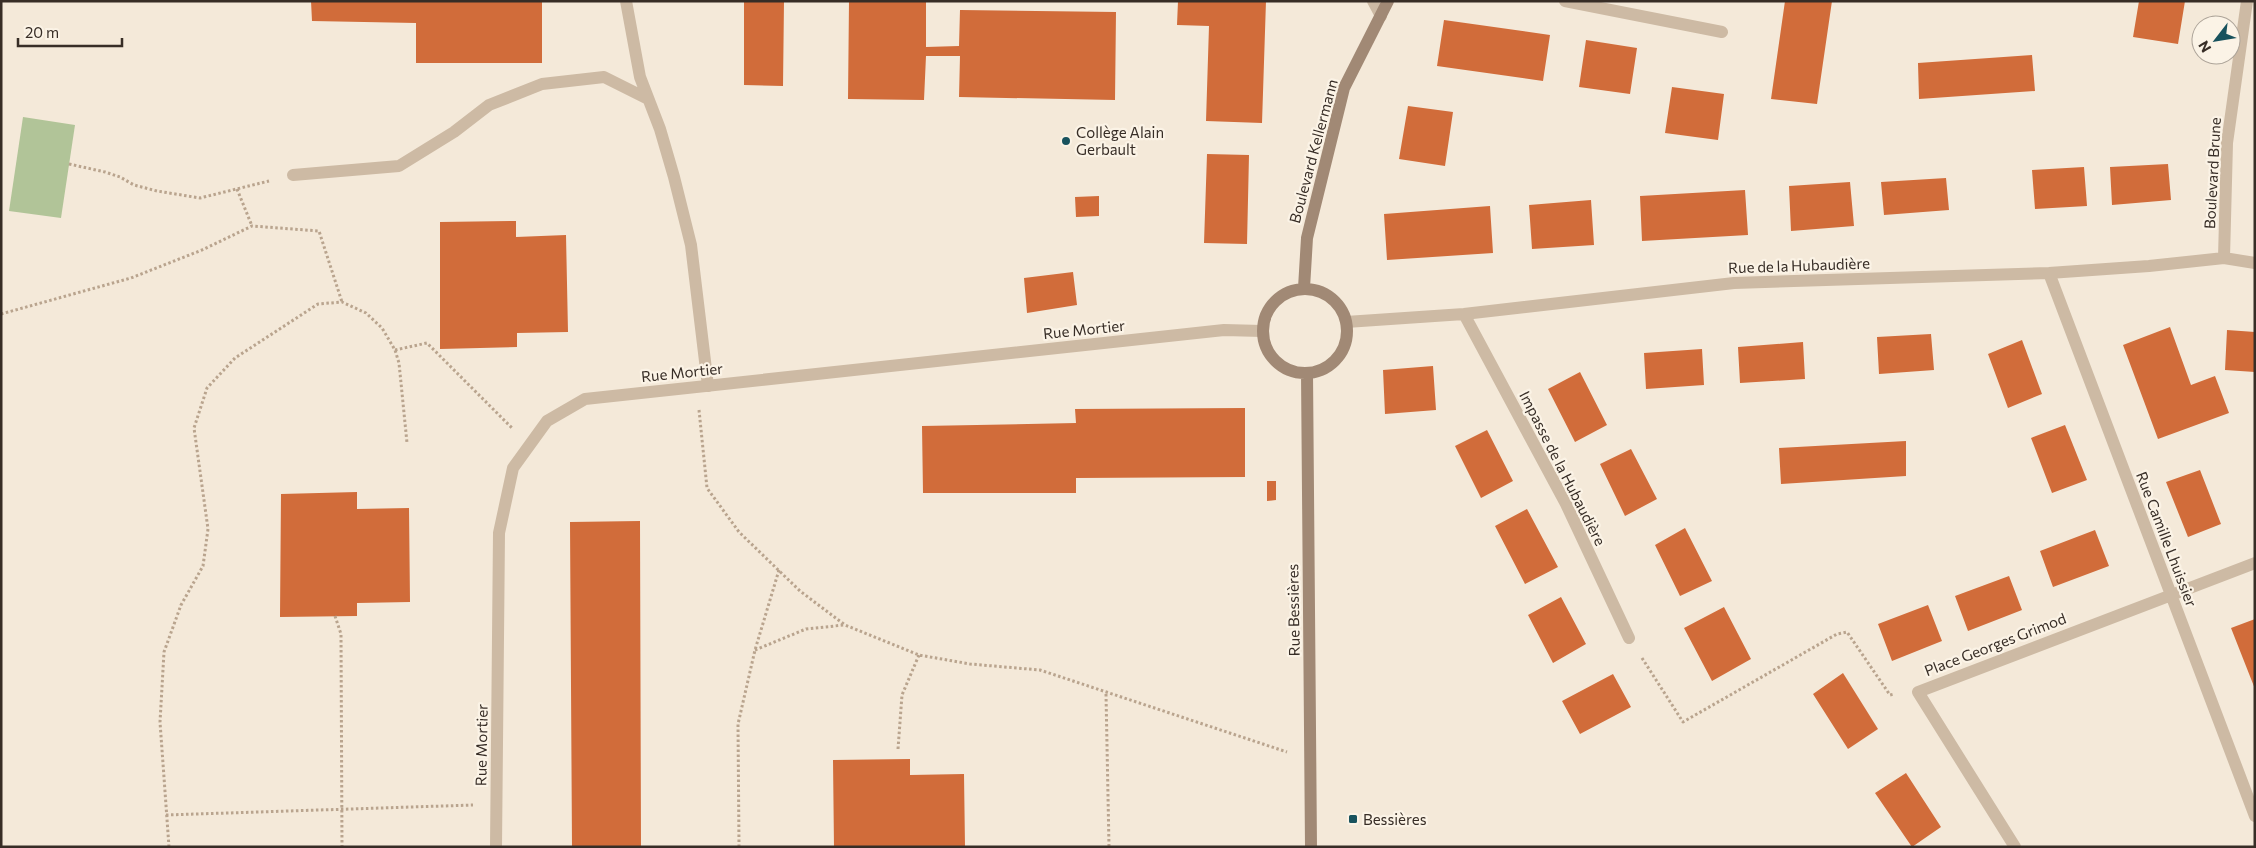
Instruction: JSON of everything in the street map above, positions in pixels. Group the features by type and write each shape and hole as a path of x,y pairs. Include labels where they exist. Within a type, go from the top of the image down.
{"street":[{"path":"626,1 640,77 674,177 691,245 702,386"},
{"path":"1373,1 1381,16"},
{"name":"Boulevard Kellermann","path":"1304,288 1307,238 1344,88 1388,1"},
{"path":"1565,1 1722,32"},
{"name":"Boulevard Brune","path":"2224,258 2226,143 2247,1"},
{"path":"293,175 399,166 454,132 489,105 542,84 604,77 648,99"},
{"name":"Rue de la Hubaudière","path":"1346,322 1464,314 1734,283 2049,273 2149,266 2224,258 2255,263"},
{"name":"Rue Camille Lhuissier","path":"2049,273 2255,816"},
{"path":"1304,288 1318,290 1331,297 1341,308 1346,322 1347,336 1342,350 1334,362 1321,370 1307,373 1293,372 1281,366 1271,357 1264,344 1262,331 1264,317 1270,306 1280,296 1291,290 1304,288"},
{"name":"Impasse de la Hubaudière","path":"1464,314 1566,504 1630,638"},
{"name":"Rue Mortier","path":"496,847 499,533 513,468 547,421 585,399 1224,330 1262,331"},
{"name":"Rue Bessières","path":"1307,373 1311,847"},
{"name":"Place Georges Grimod","path":"2015,847 1918,692 2255,563"}],"path":[{"path":"69,164 120,176 134,185 180,196 200,198 293,175"},
{"path":"237,190 252,226"},
{"path":"1,314 131,278 202,250 252,226 319,231 342,302"},
{"path":"168,847 160,722 164,652 180,605 203,566 208,529 194,428 207,388 235,358 318,304 342,302 366,313 382,328 394,350 399,363 407,443"},
{"path":"394,350 427,343 529,446"},
{"path":"702,386 707,488 740,532 800,590 845,625 919,655 970,664 1040,670 1106,694 1310,760"},
{"path":"739,847 738,724 755,650 779,570"},
{"path":"335,616 341,634 342,847"},
{"path":"755,650 806,630 845,625"},
{"path":"1630,638 1683,722 1837,634 1847,632 1890,695 1918,692"},
{"path":"898,749 902,695 919,655"},
{"path":"1106,694 1109,847"},
{"path":"166,815 496,804"}],"green space":[{"path":"23,117 75,125 61,218 9,211"}],"building":[{"path":"311,1 542,1 542,63 416,63 416,23 312,21"},
{"path":"744,1 784,1 783,86 744,85"},
{"path":"849,1 926,1 926,47 959,46 960,10 1116,12 1115,100 959,97 960,56 926,56 924,100 848,99"},
{"path":"1178,1 1266,1 1262,123 1206,121 1209,26 1177,25"},
{"path":"1785,1 1832,1 1817,104 1771,99"},
{"path":"2139,1 2185,1 2178,44 2133,37"},
{"path":"1444,20 1550,35 1543,81 1437,66"},
{"path":"1586,40 1637,48 1630,94 1579,87"},
{"path":"2032,55 2035,91 1919,99 1918,63"},
{"path":"1672,87 1724,94 1718,140 1665,133"},
{"path":"1408,106 1453,112 1445,166 1399,159"},
{"path":"1207,154 1249,155 1247,244 1204,243"},
{"path":"2168,164 2171,200 2112,205 2110,167"},
{"path":"2084,167 2087,206 2035,209 2032,170"},
{"path":"1946,178 1949,210 1884,215 1881,182"},
{"path":"1850,182 1854,226 1791,231 1789,186"},
{"path":"1745,190 1748,235 1642,241 1640,196"},
{"path":"1099,196 1099,216 1076,217 1075,197"},
{"path":"1591,200 1594,245 1532,249 1529,205"},
{"path":"1490,206 1493,253 1387,260 1384,214"},
{"path":"516,221 516,237 566,235 568,332 517,333 517,347 440,349 440,222"},
{"path":"1073,272 1077,305 1027,313 1024,278"},
{"path":"2170,327 2191,385 2215,376 2229,413 2158,439 2123,345"},
{"path":"2227,330 2255,332 2255,372 2225,370"},
{"path":"1931,334 1934,370 1879,374 1877,337"},
{"path":"2022,340 2042,394 2008,408 1988,354"},
{"path":"1803,342 1805,379 1740,383 1738,347"},
{"path":"1702,349 1704,385 1646,389 1644,353"},
{"path":"1433,366 1436,410 1385,414 1383,370"},
{"path":"1580,372 1607,425 1575,442 1548,389"},
{"path":"1245,408 1245,477 1076,478 1076,493 923,493 922,426 1076,423 1075,409"},
{"path":"2065,425 2087,480 2052,493 2031,438"},
{"path":"1487,430 1513,481 1481,498 1455,446"},
{"path":"1906,441 1906,476 1781,484 1779,448"},
{"path":"1631,449 1657,499 1625,516 1600,464"},
{"path":"2200,470 2221,524 2188,537 2166,482"},
{"path":"1267,481 1276,481 1276,500 1267,501"},
{"path":"357,492 357,509 409,508 410,602 357,603 357,616 280,617 281,494"},
{"path":"1527,509 1558,567 1525,584 1495,526"},
{"path":"640,521 641,847 572,847 570,522"},
{"path":"1685,528 1712,581 1680,596 1655,545"},
{"path":"2095,530 2109,566 2053,587 2040,551"},
{"path":"2009,576 2022,610 1968,631 1955,596"},
{"path":"1561,597 1586,644 1553,663 1528,615"},
{"path":"1928,605 1942,641 1892,661 1878,624"},
{"path":"1724,607 1751,659 1712,681 1684,628"},
{"path":"2255,619 2255,689 2231,628"},
{"path":"1843,673 1878,729 1848,749 1813,694"},
{"path":"1613,674 1631,707 1580,734 1562,701"},
{"path":"910,759 910,775 964,774 965,847 834,847 833,760"},
{"path":"1906,773 1941,827 1912,847 1875,793"}],"place":[{"name":"Collège Alain Gerbault","path":"1066,141"},
{"name":"Bessières","path":"1353,819"}]}
